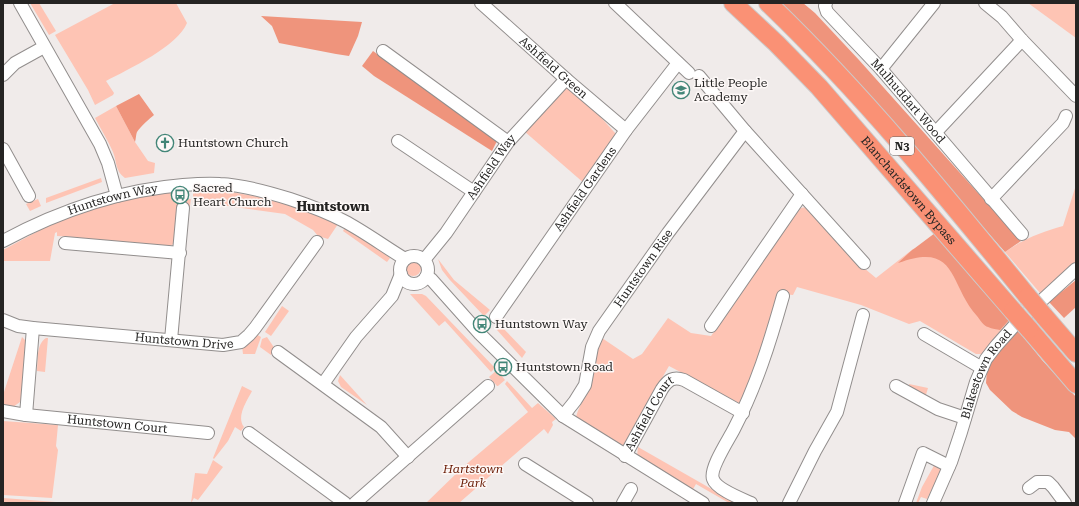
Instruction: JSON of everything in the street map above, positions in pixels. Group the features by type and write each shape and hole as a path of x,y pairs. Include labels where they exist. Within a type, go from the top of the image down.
{"highway":[{"name":"Blanchardstown Bypass","path":"733,3 776,43 819,87 1076,384"},
{"name":"Blanchardstown Bypass","path":"768,3 842,78 938,187 1076,353"}],"street":[{"path":"20,3 100,144 108,163 117,196"},
{"name":"Ashfield Green","path":"482,3 566,79 626,130"},
{"path":"615,3 678,63 694,75 864,263"},
{"path":"881,69 934,3"},
{"path":"985,3 1002,17 1076,96"},
{"name":"Mulhuddart Wood","path":"826,4 827,12 881,69 1022,234"},
{"path":"936,132 1022,40"},
{"path":"3,75 16,64 44,47"},
{"path":"383,51 508,142"},
{"name":"Ashfield Gardens","path":"496,317 626,130 678,63"},
{"name":"Ashfield Way","path":"424,260 441,240 508,142 566,79"},
{"path":"991,199 1063,123 1066,116"},
{"name":"Huntstown Rise","path":"563,416 585,385 592,347 599,331 668,233 745,131"},
{"path":"398,141 474,192"},
{"path":"3,149 29,196"},
{"name":"Huntstown Way","path":"3,241 54,216 117,196 157,187 221,184 259,191 302,203 344,221 405,259"},
{"path":"711,326 725,312 802,194"},
{"path":"171,340 183,208"},
{"name":"Huntstown Drive","path":"3,320 18,326 33,328 223,345 241,342 255,328 318,242"},
{"path":"65,243 180,253"},
{"path":"416,256 424,260 428,266 426,277 419,283 405,278 401,266 405,259 416,256"},
{"name":"Blakestown Road","path":"933,503 949,466 976,382 991,352 1005,335 1076,269"},
{"path":"426,277 431,279 480,334 563,416 625,456 703,503"},
{"path":"323,384 364,328 392,296 405,278"},
{"path":"751,503 720,487 716,484 712,477 715,465 742,413 765,357 783,296"},
{"path":"790,503 815,451 831,423 841,398 863,315"},
{"path":"26,415 33,328"},
{"path":"924,334 982,368"},
{"path":"278,352 381,427 408,457"},
{"name":"Ashfield Court","path":"625,456 662,389 667,382 673,378 684,380 742,413"},
{"path":"355,503 488,386"},
{"path":"902,386 932,406 965,418"},
{"name":"Huntstown Court","path":"3,411 26,415 208,433"},
{"path":"250,433 345,503"},
{"path":"905,503 923,453 949,466"},
{"path":"525,464 587,503"},
{"path":"1030,488 1037,482 1048,482 1054,487 1065,503"},
{"path":"623,503 631,489"}],"green space":[{"path":"30,3 39,3 56,31 49,35"},
{"path":"115,3 176,3 187,23 182,32 174,40 152,56 106,81 114,93 95,105 88,90 55,35"},
{"path":"1028,3 1076,3 1076,38"},
{"path":"568,89 597,113 615,133 616,137 585,184 524,131 562,90"},
{"path":"116,106 135,142 148,161 155,163 154,173 125,178 119,172 113,152 95,118"},
{"path":"101,178 102,182 46,203 46,198"},
{"path":"1076,185 1076,262 1040,293 1005,252 1033,236 1063,226"},
{"path":"193,190 232,192 250,195 285,204 338,224 328,239 318,236 313,230 285,214 193,203"},
{"path":"175,192 179,200 191,199 190,206 181,206 173,244 169,247 75,239 73,237 57,236 57,232 55,233 50,261 3,261 3,250 42,229 84,210 114,202 160,193"},
{"path":"38,199 41,206 30,211 26,204"},
{"path":"806,207 858,263 876,278 913,249 925,247 935,251 1002,321 1008,316 1011,319 983,354 976,354 920,321 909,324 861,305 797,287 793,295 783,294 743,401 739,403 669,366 623,446 619,447 576,417 592,380 598,348 602,338 633,359 642,354 668,318 691,333 711,336 796,212 801,208"},
{"path":"345,227 390,258 387,262 343,231"},
{"path":"438,259 454,280 490,310 484,316 449,279 442,270"},
{"path":"413,260 420,265 421,268 416,275 413,276 406,271 405,268 410,261"},
{"path":"410,294 422,294 426,296 495,368 491,372 445,321 439,326"},
{"path":"282,306 289,311 271,336 265,332"},
{"path":"501,326 526,352 522,358 497,330"},
{"path":"256,334 261,337 255,354 243,354 242,346"},
{"path":"22,337 25,340 26,347 22,398 20,402 13,407 3,406 3,395"},
{"path":"267,337 275,349 271,355 260,347 262,339"},
{"path":"46,338 48,338 45,372 37,371 39,348"},
{"path":"497,370 505,380 498,386 489,377"},
{"path":"340,375 367,405 341,387 338,381"},
{"name":"Hartstown Park","path":"507,381 532,408 538,403 556,419 552,422 553,425 548,434 544,429 459,503 426,503 463,467 528,412 505,384"},
{"path":"909,384 928,388 925,398 910,390"},
{"path":"242,386 252,391 242,413 241,418 244,427 241,431 235,427 228,441 214,459 213,458"},
{"path":"3,421 58,425 56,446 58,450 52,498 3,495"},
{"path":"638,447 736,503 729,503 696,484 692,491 637,456"},
{"path":"213,460 223,467 198,500 194,498 191,503 195,473 207,474"},
{"path":"936,462 942,469 927,499 921,497 918,503 916,503 922,487"},
{"path":"3,498 56,503 8,503 3,502"}],"shaded area":[{"path":"781,3 803,3 815,13 1021,241 1005,252 849,75"},
{"path":"261,16 362,22 358,36 349,56 279,43 272,26"},
{"path":"373,51 497,141 492,151 374,76 362,66"},
{"path":"139,94 154,115 138,130 135,142 116,106"},
{"path":"935,233 1009,320 1000,330 990,328 982,323 968,303 949,269 942,261 932,257 917,258 898,263"},
{"path":"1076,280 1076,307 1064,318 1049,302"},
{"path":"1017,329 1042,360 1076,397 1076,439 1069,432 1055,430 1022,417 1012,411 990,390 986,383 987,369 990,361"}],"place":[{"name":"Little People Academy","path":"681,90"},
{"name":"Huntstown Church","path":"165,143"},
{"name":"Sacred Heart Church","path":"180,195"},
{"name":"Huntstown Way","path":"482,324"},
{"name":"Huntstown Road","path":"503,367"}],"district":[{"name":"Huntstown","path":"333,206"}]}
